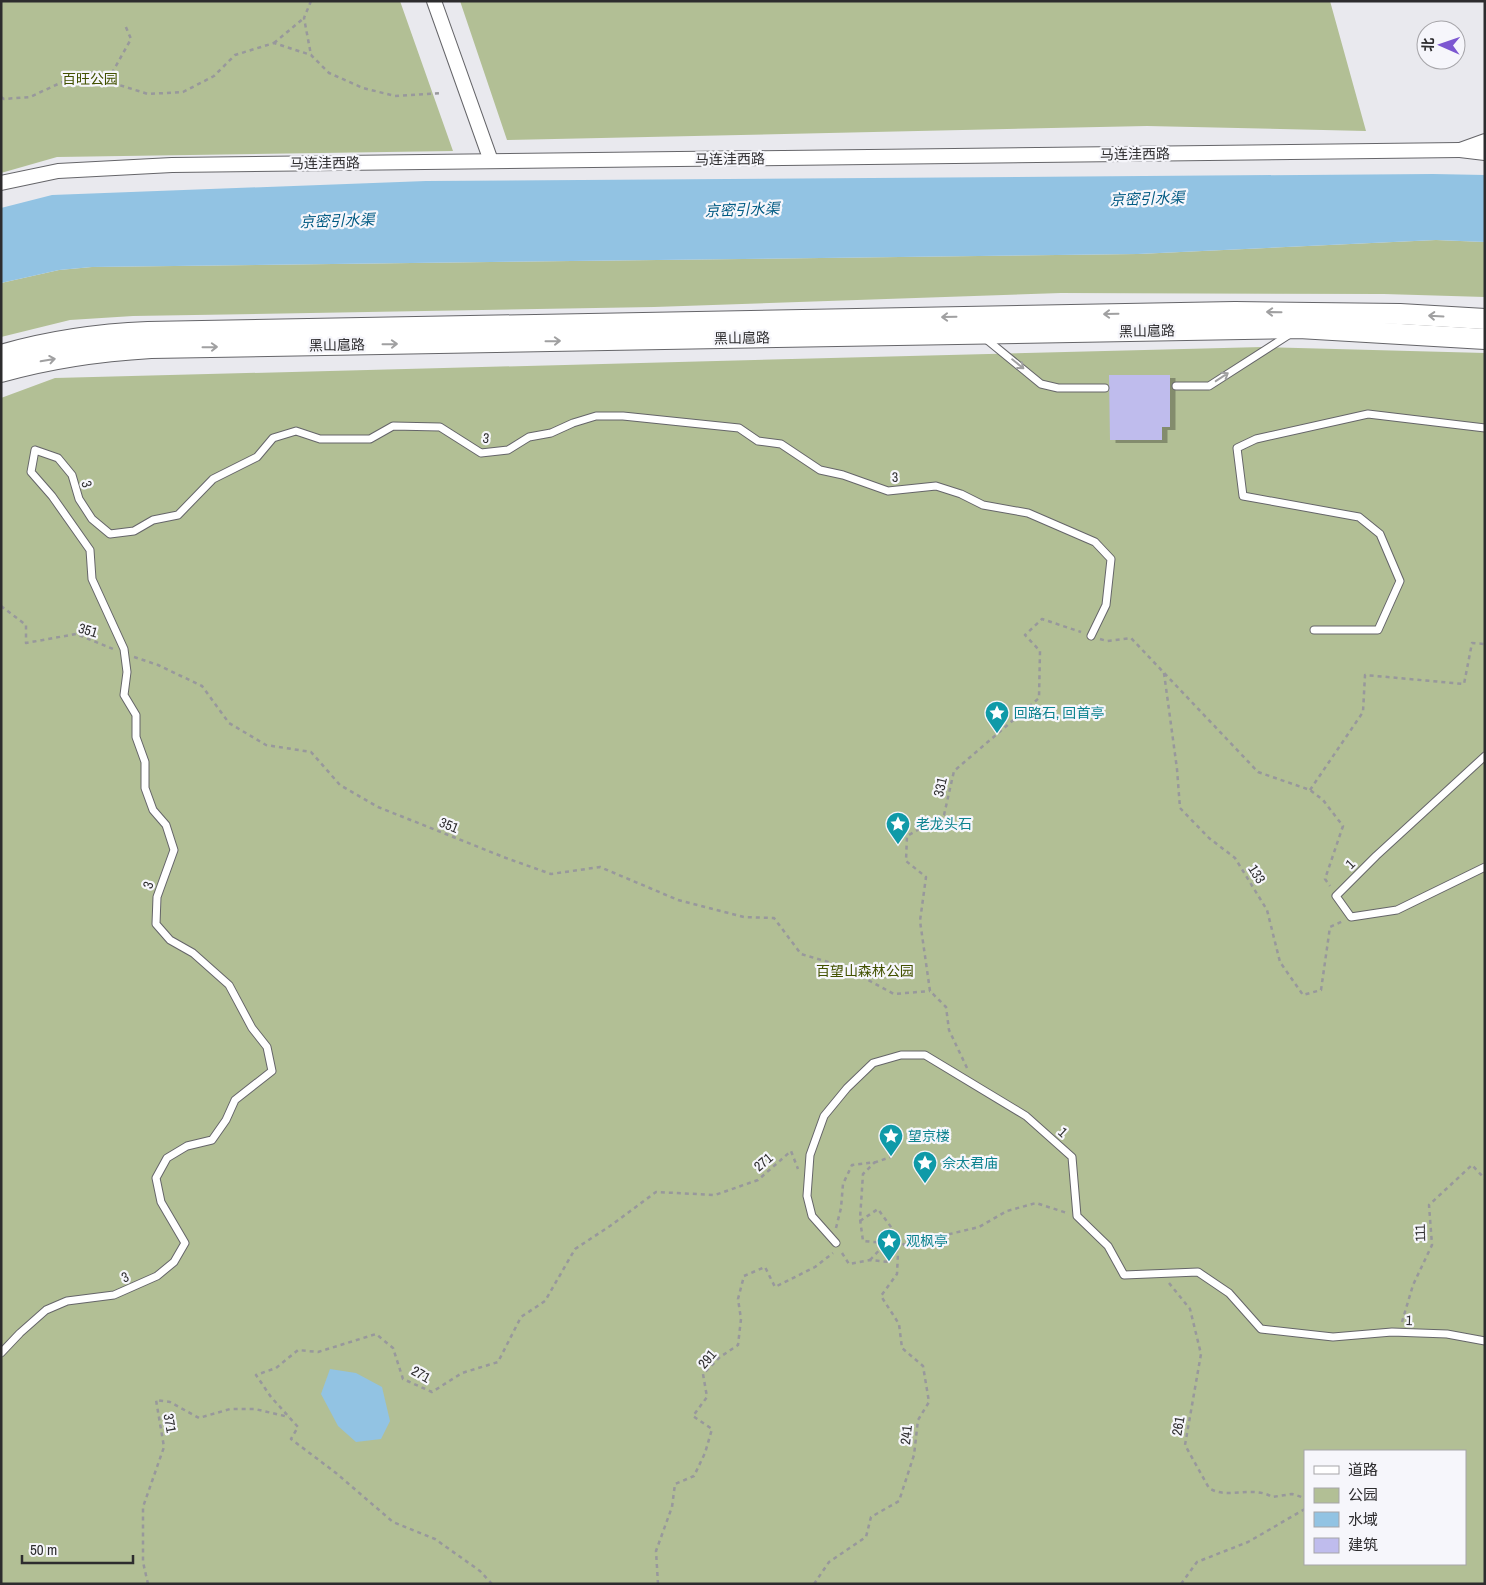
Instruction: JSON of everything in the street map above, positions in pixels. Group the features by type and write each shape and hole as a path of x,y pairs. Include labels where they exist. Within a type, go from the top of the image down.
{"main road":[{"name":"黑山扈路","path":"1,355 59,341 116,334 158,332 1235,312 1400,314 1485,319"},
{"name":"黑山扈路","path":"1,372 36,363 96,352 151,348 1298,328 1485,339"}],"street":[{"path":"434,1 490,162"},
{"name":"马连洼西路","path":"1460,150 1485,141"},
{"name":"马连洼西路","path":"1,183 58,171 125,167 1460,150 1485,153"}],"lane":[{"path":"1176,386 1209,386 1298,328"},
{"path":"980,334 1041,384 1058,388 1105,388"},
{"path":"1314,630 1378,630 1400,581 1380,534 1359,517 1243,496 1238,448 1256,439 1368,414 1485,428"},
{"name":"3","path":"1,1353 46,1310 67,1301 114,1295 125,1291 157,1276 174,1262 185,1243 161,1202 156,1178 167,1158 187,1146 212,1140 226,1120 235,1100 272,1071 266,1047 252,1028 229,985 193,953 170,940 156,924 157,897 174,850 166,825 153,810 145,788 145,762 136,737 136,715 124,695 127,672 124,649 92,579 90,550 52,496 31,472 35,450 58,458 72,475 79,500 92,519 110,534 134,530 153,520 178,515 213,479 257,457 273,438 296,431 320,439 370,439 393,426 440,427 481,453 508,450 529,437 551,433 573,423 596,416 623,416 739,428 758,441 781,444 820,470 843,475 888,491 936,486 962,494 983,505 1028,513 1095,542 1111,559 1106,605 1092,636"},
{"name":"1","path":"1336,896 1376,856 1485,756"},
{"path":"1336,896 1351,917 1397,910 1485,868"},
{"name":"1","path":"836,1243 812,1216 807,1196 810,1156 824,1116 847,1088 873,1063 901,1055 925,1055 1026,1116 1072,1157 1077,1216 1108,1246 1124,1275 1198,1272 1229,1293 1261,1329 1333,1337 1398,1332 1447,1334 1485,1341"}],"path":[{"path":"1,97 4,99 30,97 71,78 91,72 148,94 183,92 214,76 235,55 274,43 304,18 311,1"},
{"path":"304,18 312,55"},
{"path":"108,80 131,40 125,25"},
{"path":"274,43 312,55 329,73 363,88 395,96 442,93"},
{"name":"351","path":"1,606 26,625 26,643 76,634 158,665 202,686 228,723 266,745 310,752 340,785 378,807 551,874 600,867 678,900 744,918 774,918 800,954 842,966 894,994 930,991"},
{"name":"331","path":"930,991 920,921 926,877 906,861 907,836 944,815 954,771 1039,698 1040,651 1024,635 1042,619 1092,636"},
{"path":"1092,636 1107,641 1131,638 1258,772 1310,790 1323,800 1343,826 1325,879 1336,896"},
{"path":"1310,790 1363,712 1365,675 1464,684 1472,643 1485,644"},
{"name":"133","path":"1164,673 1177,769 1180,808 1209,838 1235,858 1267,910 1280,962 1303,995 1322,990 1330,927 1351,917"},
{"path":"930,991 946,1008 949,1030 976,1086"},
{"name":"271","path":"289,1417 270,1397 256,1375 276,1368 298,1350 318,1352 376,1334 393,1348 403,1379 432,1392 462,1373 498,1362 521,1317 545,1301 575,1249 656,1192 714,1195 758,1180 792,1151 798,1169"},
{"path":"889,1262 870,1260 849,1264 836,1243 836,1229 841,1208 842,1184 852,1164 876,1162 892,1157"},
{"path":"876,1162 863,1174 860,1221 863,1241 886,1243"},
{"name":"111","path":"1398,1332 1408,1307 1413,1285 1432,1245 1428,1204 1472,1165 1485,1179"},
{"path":"860,1221 878,1209 904,1245 979,1226 1007,1211 1036,1203 1077,1216"},
{"name":"291","path":"658,1584 656,1551 672,1507 675,1484 694,1476 705,1453 712,1428 693,1416 706,1396 703,1374 720,1357 738,1345 741,1319 738,1299 744,1276 765,1267 775,1287 816,1267 835,1251 836,1243"},
{"path":"870,1260 886,1243"},
{"name":"241","path":"814,1584 829,1562 866,1536 871,1517 899,1501 914,1455 918,1420 930,1402 923,1366 902,1348 899,1324 882,1296 896,1274 897,1267 898,1253 886,1243"},
{"name":"261","path":"1162,1274 1190,1310 1201,1354 1185,1445 1208,1488 1214,1491 1235,1493 1254,1491 1266,1493 1272,1497 1292,1494 1304,1498"},
{"name":"371","path":"148,1584 143,1562 143,1508 164,1447 156,1400 170,1402 199,1418 230,1409 255,1409 289,1417"},
{"path":"289,1417 298,1426 291,1439 336,1472 393,1522 435,1538 480,1571 492,1584"},
{"path":"1181,1584 1197,1562 1248,1542 1304,1510"}],"green space":[{"name":"百旺公园","path":"1,1 400,1 453,151 57,157 1,173"},
{"path":"460,1 1330,1 1366,131 1147,126 507,140"},
{"path":"1436,240 1485,242 1485,297 1384,294 1061,293 654,307 133,316 70,320 1,337 1,283 59,270 92,267 1138,254"},
{"name":"百望山森林公园","path":"1263,347 1485,353 1485,1584 1,1584 1,398 55,378"}],"water":[{"name":"京密引水渠","path":"1485,175 1485,242 1436,240 1138,254 92,267 59,270 1,283 1,208 52,195 426,181"},
{"path":"330,1369 356,1373 382,1387 390,1421 381,1439 356,1442 338,1426 321,1394"}],"building":[{"path":"1109,375 1170,375 1170,427 1162,427 1162,440 1110,440"}],"place":[{"name":"回路石, 回首亭","path":"997,734"},
{"name":"老龙头石","path":"898,845"},
{"name":"望京楼","path":"891,1157"},
{"name":"佘太君庙","path":"925,1184"},
{"name":"观枫亭","path":"889,1262"}]}
